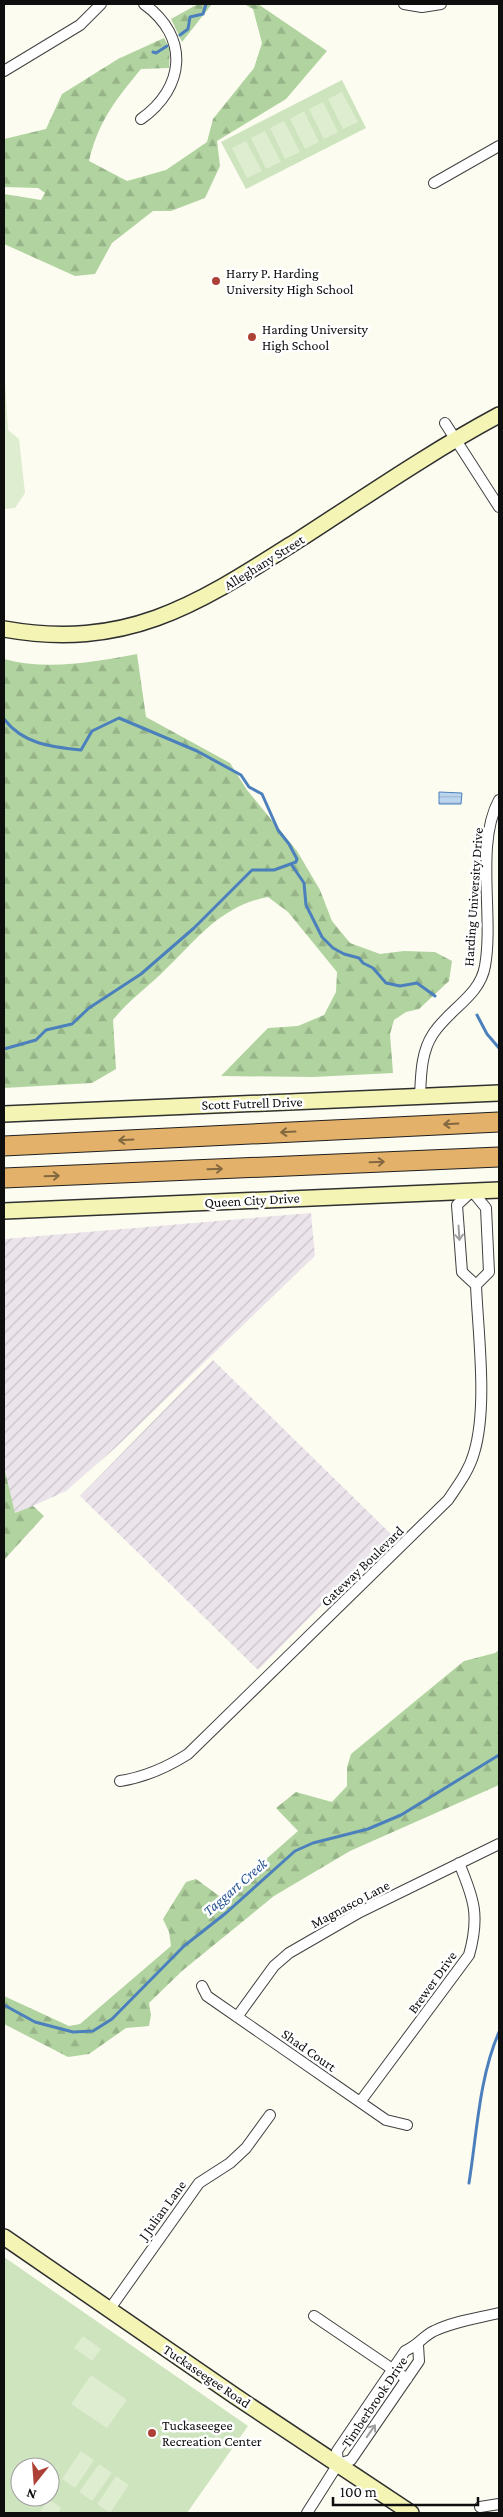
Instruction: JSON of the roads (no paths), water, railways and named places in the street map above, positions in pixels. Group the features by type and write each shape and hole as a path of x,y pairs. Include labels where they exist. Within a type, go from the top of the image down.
{"highway":[{"path":"4,1146 499,1122"},
{"path":"4,1178 499,1157"}],"street":[{"path":"4,71 80,25 101,4"},
{"path":"140,119 159,104 170,90 177,63 172,36 161,19 144,4"},
{"path":"404,4 422,8 441,4"},
{"path":"434,183 499,146"},
{"name":"Alleghany Street","path":"4,629 40,634 78,634 123,628 173,613 228,585 456,438 499,414"},
{"path":"445,423 499,507"},
{"name":"Harding University Drive","path":"420,1096 424,1056 432,1035 472,993 485,967 488,835 499,800"},
{"name":"Scott Futrell Drive","path":"4,1114 499,1093"},
{"name":"Queen City Drive","path":"4,1210 499,1190"},
{"path":"472,1191 486,1208 489,1272 476,1285 462,1272 457,1205 472,1191"},
{"name":"Gateway Boulevard","path":"120,1781 140,1778 159,1771 188,1754 448,1500 466,1472 479,1432 481,1406 476,1285"},
{"name":"Magnasco Lane","path":"237,2017 274,1966 289,1953 360,1912 499,1844"},
{"name":"Brewer Drive","path":"360,2102 469,1955 474,1938 476,1910 472,1893 459,1863"},
{"name":"Shad Court","path":"202,1986 207,1996 386,2120 407,2125"},
{"name":"J Julian Lane","path":"109,2310 198,2183 230,2163 246,2148 270,2115"},
{"name":"Tuckaseegee Road","path":"4,2236 109,2310 411,2513"},
{"name":"Timberbrook Drive","path":"338,2464 336,2451 405,2351 418,2345 433,2331 465,2320 499,2313"},
{"path":"314,2316 407,2379"},
{"name":"Timberbrook Drive","path":"306,2513 338,2464 351,2460 407,2379 419,2361 418,2345"},
{"path":"480,2507 499,2504"}],"water":[{"path":"439,792 462,793 461,804 439,804"}],"waterway":[{"path":"180,35 188,29 190,17 203,14 206,4"},
{"path":"153,52 156,53 167,46"},
{"path":"4,719 20,734 38,743 81,750 92,731 119,718 197,751 241,775 249,787 262,794 278,830 289,844 297,859 296,862 274,870 252,870 194,928 141,974 89,1008 72,1024 46,1030 36,1040 4,1049"},
{"path":"291,864 304,883 306,905 322,937 333,948 344,954 359,958 363,963 373,968 386,983 400,986 417,983 435,996"},
{"path":"477,1015 487,1034 499,1048"},
{"name":"Taggart Creek","path":"4,2005 35,2022 73,2032 93,2031 112,2019 184,1946 226,1913 295,1851 313,1843 368,1829 401,1815 499,1755"},
{"path":"469,2183 483,2087 492,2050 499,2032"}],"place":[{"name":"Harry P. Harding University High School","path":"216,281"},
{"name":"Harding University High School","path":"252,337"},
{"name":"Tuckaseegee Recreation Center","path":"152,2433"}]}
